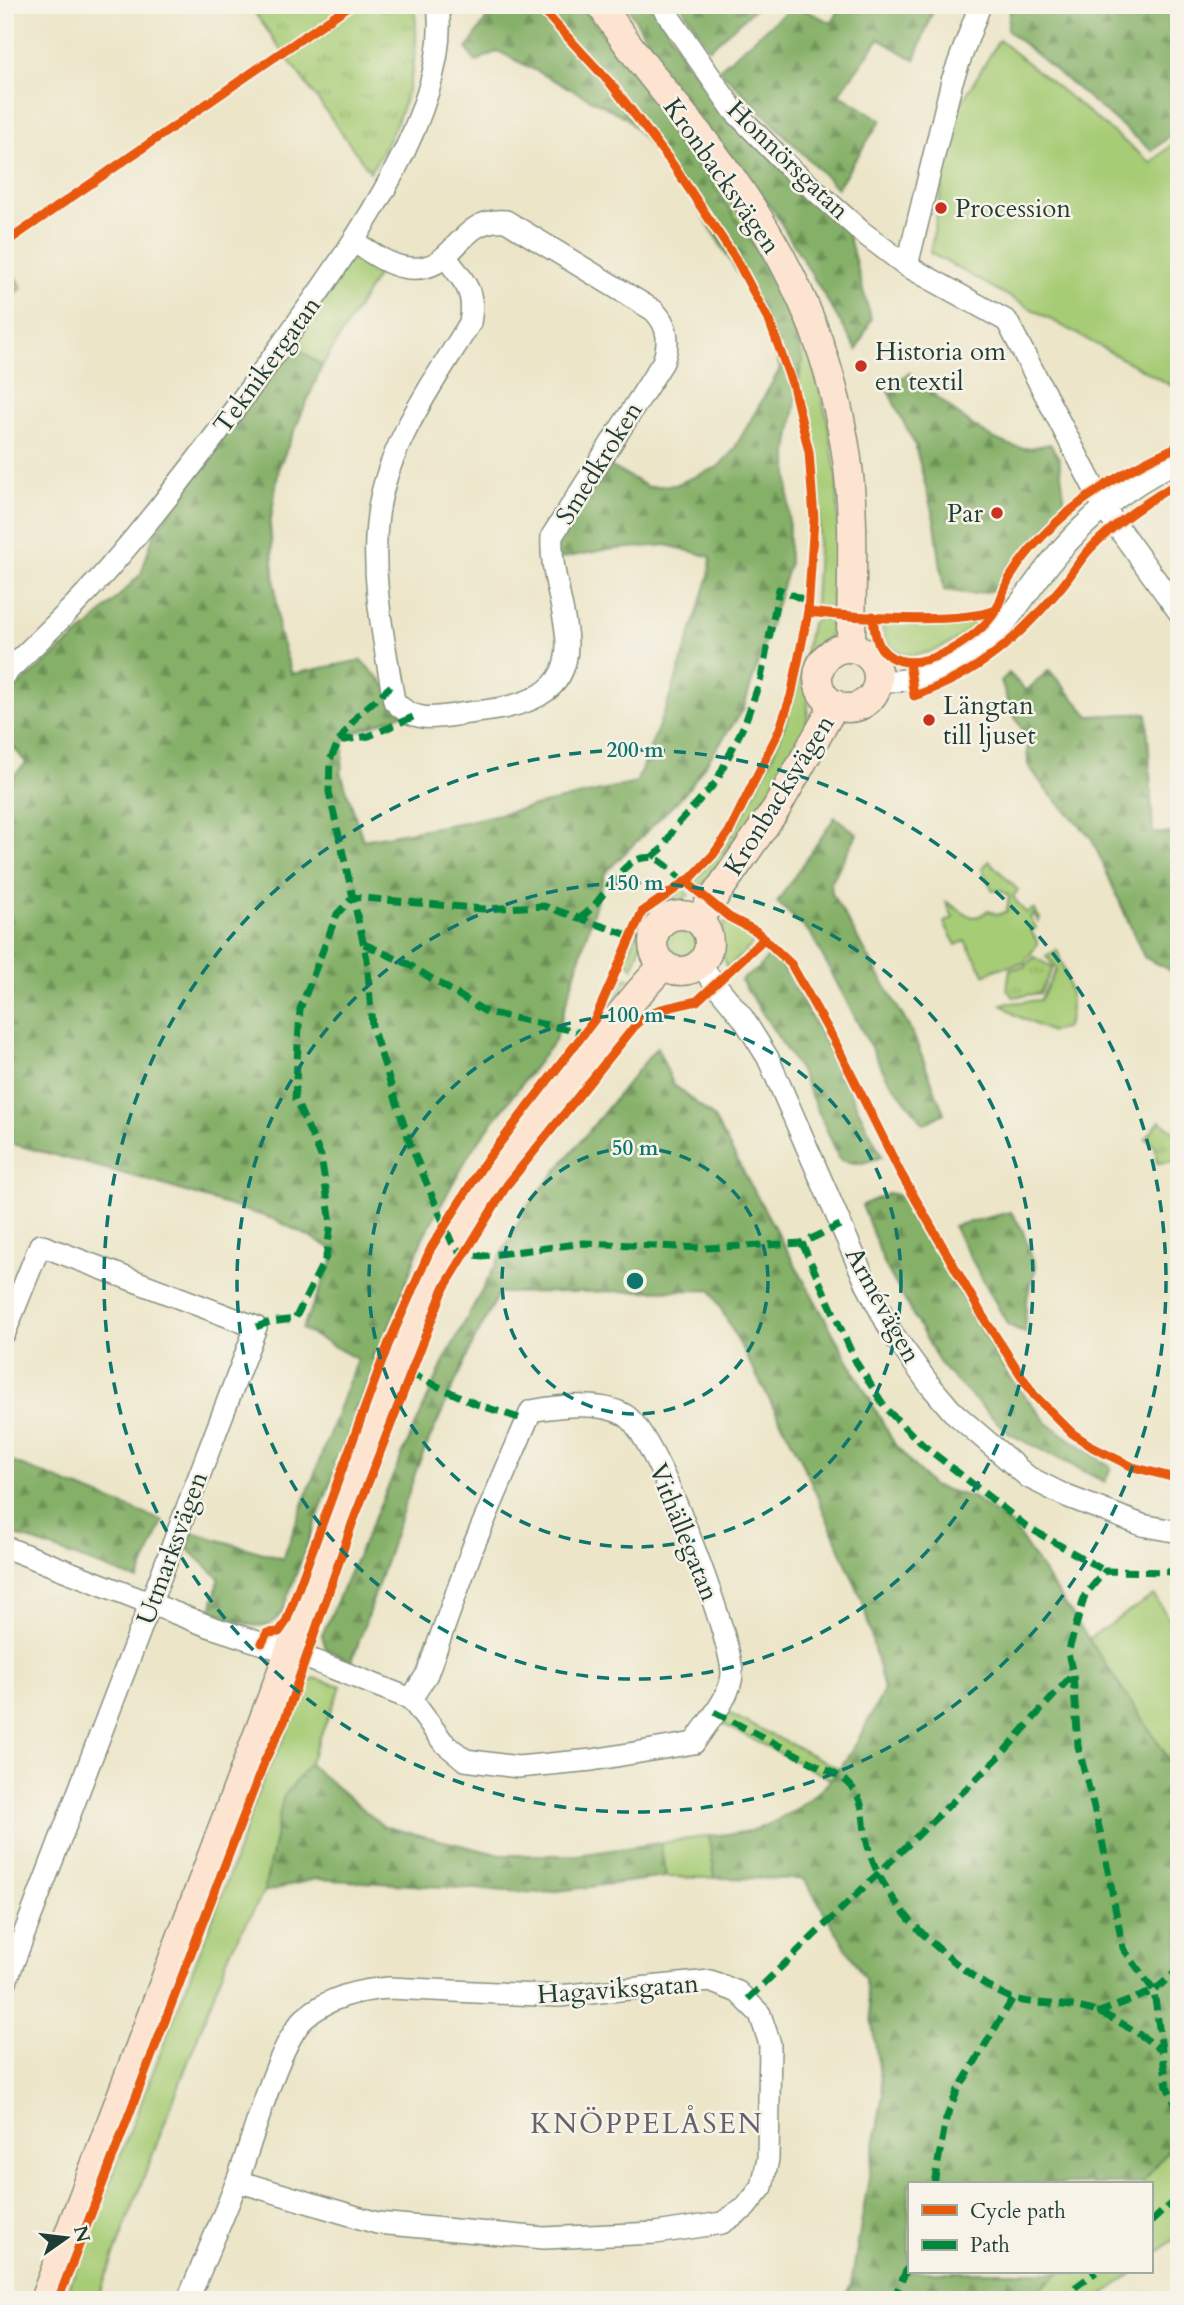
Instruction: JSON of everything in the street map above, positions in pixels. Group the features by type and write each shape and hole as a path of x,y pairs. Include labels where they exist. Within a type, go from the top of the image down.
{"street":[{"name":"Teknikergatan","path":"5,674 109,568 198,458 275,357 354,242 414,125 439,43 438,5"},
{"name":"Kronbacksvägen","path":"601,5 650,76 752,208 812,318 834,390 846,454 851,523 851,648"},
{"name":"Honnörsgatan","path":"661,5 734,111 792,170 862,232 907,266 1007,321 1104,508 1179,612"},
{"path":"907,266 952,81 980,5"},
{"name":"Smedkroken","path":"491,219 506,221 653,310 667,331 668,348 663,362 552,536 551,553 566,645 555,682 544,694 525,705 428,718 405,713 394,701 376,566 377,529 378,512 397,450 470,323 474,305 471,293 447,258 474,226 491,219"},
{"path":"354,242 404,268 427,265 447,258"},
{"path":"878,680 904,681 933,675 968,658 985,645 1005,623 1055,555 1104,508 1132,487 1179,460"},
{"path":"851,648 871,659 878,680 876,690 864,702 850,708 835,705 820,689 819,673 830,654 851,648"},
{"name":"Kronbacksvägen","path":"698,920 776,809 835,705"},
{"path":"681,914 698,920 709,942 708,950 699,964 678,971 664,965 654,951 654,933 658,926 673,915 681,914"},
{"name":"Armévägen","path":"699,964 743,1018 768,1058 867,1285 892,1333 929,1384 952,1411 1028,1477 1066,1496 1142,1525 1179,1532"},
{"path":"44,2300 413,1325 436,1272 457,1234 520,1143 664,965"},
{"name":"Utmarksvägen","path":"5,1332 40,1245 256,1327 5,1984"},
{"name":"Vithällegatan","path":"603,1408 627,1415 642,1433 661,1469 688,1534 716,1610 732,1674 726,1692 694,1742 592,1760 518,1767 465,1760 443,1742 411,1699 427,1674 473,1547 531,1411 603,1408"},
{"path":"5,1547 411,1699"},
{"name":"Hagaviksgatan","path":"188,2300 237,2181 278,2066 303,2020 333,1999 362,1990 389,1988 559,1996 710,1981 747,1999 760,2014 770,2044 768,2159 762,2187 745,2208 722,2223 656,2232 544,2238 445,2231 377,2223 237,2181"}],"green space":[{"path":"249,5 414,5 415,49 407,92 392,133 370,172"},
{"path":"495,5 583,5 588,16 673,124 788,297 802,361 788,452 789,565 743,710 686,792 605,873 555,1040 471,1151 423,1237 281,1614 274,1621 258,1626 211,1610 219,1578 187,1548 192,1532 283,1559 357,1359 302,1329 337,1251 276,1220 144,1179 5,1142 5,785 26,763 5,736 5,697 89,626 141,574 153,536 287,341 322,366 279,467 270,525 279,633 292,674 361,660 392,692 405,713 345,736 341,773 363,840 464,822 636,783 672,692 709,576 711,557 667,545 604,550 553,560 554,537 599,460 648,487 675,485 718,467 733,451 780,369 770,330 739,275 688,192 627,118 498,51 475,62 467,49"},
{"path":"547,5 586,5 714,175 777,269 812,355 828,422 837,478 839,542 831,611 818,609 815,605 820,510 810,426 792,362 757,280"},
{"path":"627,5 654,5 686,62 762,148 847,231 871,319 857,350 773,210 676,90"},
{"path":"681,5 759,5 709,49"},
{"path":"794,5 832,23 842,5 935,5 915,60 879,39 839,94 881,120 837,188 719,69"},
{"path":"1011,5 1179,5 1179,128 1152,151 1007,30"},
{"path":"999,40 1151,163 1179,138 1179,390 930,253 956,112"},
{"path":"354,242 386,261 322,366 287,341"},
{"path":"5,262 22,288 5,299"},
{"path":"910,373 963,418 993,438 1023,448 1050,444 1059,458 1065,504 996,590 973,594 944,590 935,523 915,445 886,387"},
{"path":"817,619 830,619 831,626 828,639 811,668 806,727 800,744 776,788 744,836 699,887 695,881 726,844 769,765 790,711 811,624"},
{"path":"881,620 978,623 952,642 936,649 921,654 907,654 895,649 886,638"},
{"path":"1049,670 1089,716 1147,713 1153,833 1179,834 1179,975 1144,957 1091,837 1047,791 1028,765 1027,738 1010,708 1001,681 1009,673 1026,691"},
{"path":"835,817 857,834 831,882 832,894 913,1034 944,1113 924,1124 886,1076 811,934 777,902"},
{"path":"989,861 1018,890 1013,897 1026,913 1033,909 1040,918 1038,921 1034,914 1030,917 1036,928 1031,931 1038,943 1024,963 996,969 985,975 965,941 956,945 944,923 953,918 946,902 972,916 982,915 988,910 998,915 1007,911 1009,896 1001,890 993,891 982,869"},
{"path":"682,889 689,895 653,917 646,929 633,968 627,961 628,954 644,918"},
{"path":"724,922 751,933 754,938 751,946 727,968 720,946"},
{"path":"681,927 692,932 697,943 692,954 681,959 670,954 665,943 670,932"},
{"path":"1057,950 1069,989 1071,1010 1065,1028 1051,1032 1015,1015 1002,1004 1040,1000 1057,969 1046,956"},
{"path":"769,955 779,961 823,1038 882,1157 859,1164 840,1160 800,1071 741,980 759,968"},
{"path":"1034,957 1053,968 1040,993 1013,997 1007,989 1010,969 1024,967"},
{"path":"622,977 630,978 598,1022 618,980"},
{"path":"657,1047 673,1084 713,1117 895,1445 932,1486 974,1498 1014,1528 1179,1774 1179,2137 1143,2182 908,2182 908,2274 1058,2274 1026,2300 843,2300 851,2284 883,2094 865,1979 804,1879 715,1878 709,1836 757,1829 803,1805 835,1774 848,1756 884,1690 863,1602 801,1459 711,1290 499,1293 472,1345 418,1465 352,1662 326,1649 322,1635 446,1357 527,1207"},
{"path":"1160,1121 1179,1135 1175,1144 1177,1161 1157,1163 1155,1146 1146,1139"},
{"path":"890,1193 907,1198 1006,1373 1047,1423 1111,1467 1105,1482 1008,1433 942,1367 885,1265 862,1205"},
{"path":"1011,1212 1022,1229 1036,1268 1026,1301 1025,1333 1008,1325 953,1226"},
{"path":"5,1459 163,1521 138,1580 5,1531"},
{"path":"1154,1595 1179,1636 1179,1774 1088,1639"},
{"path":"313,1678 341,1686 309,1764 283,1798 264,1892 230,1952 97,2300 64,2300 223,1892 261,1784 291,1723 305,1686"},
{"path":"728,1713 840,1769 832,1780 721,1723"},
{"path":"309,1764 383,1826 501,1855 578,1855 660,1843 666,1877 542,1893 315,1879 264,1892 283,1798"},
{"path":"709,1836 715,1878 666,1877 660,1843"},
{"path":"1179,2137 1179,2235 1152,2257 1152,2182 1143,2182"},
{"path":"1058,2274 1132,2274 1095,2300 1026,2300"}],"marked path":[{"path":"652,857 663,848 675,827 716,782 745,723 761,678 779,589 809,602"},
{"path":"339,741 357,716 391,686"},
{"path":"413,717 369,736 339,741 330,760 329,792 367,959 372,1027 411,1146 452,1243 462,1254 483,1256 584,1243 704,1248 802,1243 840,1225"},
{"path":"579,918 588,912 622,871 642,858 658,859 685,881"},
{"path":"256,1327 295,1319 326,1257 331,1223 321,1156 295,1099 300,1009 337,914 353,897 483,909 544,906 631,936"},
{"path":"364,944 408,964 486,1012 584,1033"},
{"path":"802,1243 856,1362 887,1410 923,1445 1026,1526 1105,1571"},
{"path":"409,1373 476,1404 525,1420"},
{"path":"1179,1572 1105,1571 1085,1595 1068,1653 1073,1674 1078,1746 1101,1835 1123,1948 1154,1991 1167,2086 1179,2113"},
{"path":"748,1999 1000,1756 1073,1674"},
{"path":"714,1712 844,1779 852,1787 860,1802 868,1846 879,1876 920,1931 968,1973 996,1991 1015,1999 1078,2007 1102,2014 1133,2030 1162,2051"},
{"path":"1097,2013 1154,1991 1179,1969"},
{"path":"934,2182 946,2119 957,2092 1013,1998"},
{"path":"1152,2221 1179,2196"},
{"path":"893,2300 908,2266"},
{"path":"1058,2300 1093,2274"}],"cycle path":[{"path":"5,243 350,5"},
{"path":"262,1643 267,1633 279,1632 286,1622 388,1345 431,1248 483,1165 595,1019 642,912 691,878 713,855 729,832 779,731 791,696 808,612 814,519 809,452 793,386 770,323 737,261 671,162 611,84 538,5"},
{"path":"808,612 931,619 979,615 996,610 1009,580 1026,555 1064,516 1108,483 1179,446"},
{"path":"909,662 914,696 938,687 979,665 1030,621 1099,540 1131,513 1179,482"},
{"path":"873,616 876,637 881,648 893,658 908,662 925,660 960,645 988,621 996,610"},
{"path":"685,881 729,917 756,931 791,964 834,1040 900,1172 985,1320 1034,1395 1072,1433 1094,1448 1133,1467 1179,1479"},
{"path":"58,2300 265,1760 284,1722 352,1524 444,1288 507,1185 638,1022 658,1010 697,1001 765,938"}],"place":[{"name":"Procession","path":"941,208"},
{"name":"Historia om en textil","path":"861,366"},
{"name":"Par","path":"997,513"},
{"name":"Längtan till ljuset","path":"929,720"}],"district":[{"name":"KNÖPPELÅSEN","path":"647,2124"}]}
